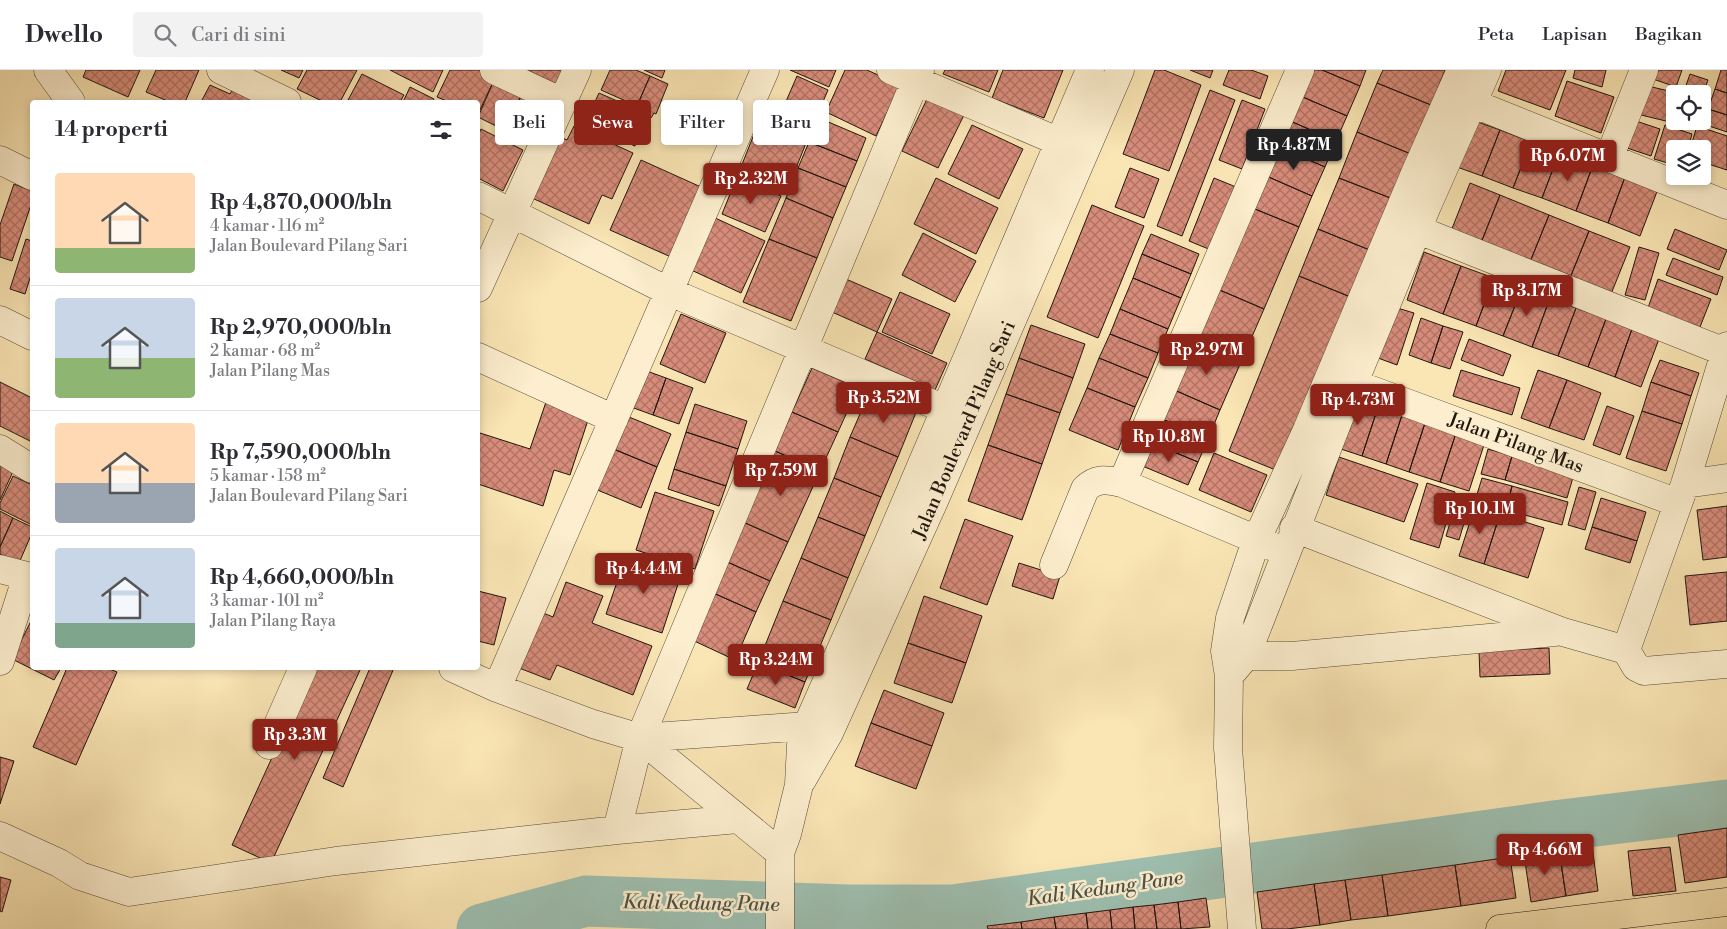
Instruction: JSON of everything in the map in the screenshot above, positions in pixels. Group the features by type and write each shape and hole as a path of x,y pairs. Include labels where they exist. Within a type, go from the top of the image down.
{"highway":[{"path":"1500,929 1727,902"}],"street":[{"path":"48,70 70,100"},
{"path":"221,70 283,100"},
{"path":"494,70 558,100"},
{"path":"563,100 577,70"},
{"path":"497,688 765,70"},
{"path":"891,70 918,75 1084,152"},
{"name":"Jalan Boulevard Pilang Sari","path":"780,929 779,861 799,785 818,729 887,546 1090,70"},
{"name":"Jalan Boulevard Pilang Sari","path":"818,729 970,419 1120,70"},
{"path":"1122,483 1300,70"},
{"path":"1233,661 1290,539 1354,384 1406,225 1461,70"},
{"path":"1242,929 1228,748 1233,661 1230,618 1256,540 1307,430 1406,225 1472,103 1487,70"},
{"path":"1609,158 1644,70"},
{"path":"617,830 640,738 918,75"},
{"path":"1472,103 1727,205"},
{"path":"480,284 543,145"},
{"path":"0,160 30,175"},
{"path":"480,197 670,292 970,419"},
{"path":"1406,225 1726,349 1681,493 1626,650"},
{"path":"0,320 30,335"},
{"path":"480,358 614,419"},
{"name":"Jalan Pilang Mas","path":"1354,384 1681,493"},
{"path":"0,449 30,468"},
{"path":"1681,493 1727,478"},
{"path":"1054,565 1085,490 1092,482 1102,479 1122,483 1256,540 1290,539 1563,632 1626,650 1636,667 1644,671 1727,664"},
{"path":"0,568 30,571"},
{"path":"0,610 30,571"},
{"path":"0,661 30,571"},
{"path":"1233,661 1563,632"},
{"path":"269,745 302,670"},
{"path":"457,670 497,688 593,724 640,738 818,729"},
{"path":"640,738 738,819 779,861"},
{"path":"0,836 59,863 80,876 129,892 336,861 617,830 738,819"}],"building":[{"path":"86,70 140,70 128,97 83,77"},
{"path":"156,70 199,70 186,100 165,100 146,92"},
{"path":"281,70 303,70 299,78"},
{"path":"307,70 357,70 341,100 320,100 297,89"},
{"path":"390,70 443,70 433,92"},
{"path":"450,70 479,70 495,78 480,110 480,100 444,100 437,97"},
{"path":"527,70 571,70 563,87"},
{"path":"610,70 636,70 650,76 640,100 624,100 601,90"},
{"path":"644,70 665,70 662,78"},
{"path":"790,70 836,70 829,87"},
{"path":"845,70 867,70 900,85 876,136 829,113 829,105"},
{"path":"945,70 998,70 989,92 943,74"},
{"path":"1003,70 1063,70 1044,118 992,98"},
{"path":"1155,70 1164,70 1201,85 1169,171 1123,154"},
{"path":"1190,70 1213,70 1210,78"},
{"path":"1229,70 1251,70 1268,76 1260,99 1223,85"},
{"path":"1309,70 1322,70 1360,86 1347,116 1298,95"},
{"path":"1322,70 1366,70 1360,86"},
{"path":"1383,70 1445,70 1431,105 1377,83"},
{"path":"1506,70 1566,70 1550,110 1498,91"},
{"path":"1575,70 1606,70 1602,87 1573,78"},
{"path":"1656,70 1682,70 1677,85 1670,85 1653,79"},
{"path":"1721,70 1727,70 1727,93 1715,89"},
{"path":"362,74 404,95 401,100 348,100"},
{"path":"1690,74 1708,80 1706,85 1686,85"},
{"path":"650,76 668,84 656,114 654,113 651,118 651,100 640,100"},
{"path":"797,76 828,90 824,100 787,100"},
{"path":"495,78 523,92 519,100 495,100 495,126 480,118 480,112"},
{"path":"1567,81 1614,97 1601,133 1555,116"},
{"path":"236,83 257,100 202,100 210,85 230,94"},
{"path":"1377,83 1431,105 1411,154 1357,132"},
{"path":"1648,86 1666,90 1666,121 1641,115"},
{"path":"410,87 434,99 433,100 404,100"},
{"path":"1715,89 1727,93 1727,115 1711,110 1711,100"},
{"path":"1210,90 1235,100 1182,236 1157,226"},
{"path":"523,92 539,100 519,100"},
{"path":"599,93 615,100 596,100"},
{"path":"1298,95 1347,116 1336,141 1288,120"},
{"path":"928,97 964,115 938,168 902,151"},
{"path":"1242,100 1265,109 1242,169 1219,160"},
{"path":"1711,110 1727,115 1727,132 1711,127"},
{"path":"1288,120 1336,141 1325,167 1277,146"},
{"path":"1633,120 1660,129 1651,156 1624,147"},
{"path":"1475,121 1500,130 1482,176 1457,167"},
{"path":"829,122 866,138 857,161 817,145 829,145"},
{"path":"972,125 1023,149 999,199 948,174"},
{"path":"1665,125 1666,130 1680,130 1692,134 1690,140 1666,140 1666,162 1654,159"},
{"path":"574,126 574,145 616,145 633,153 612,199 602,195 589,224 532,198 556,145 564,145 564,139 567,140"},
{"path":"481,129 495,136 495,145 513,145 523,150 503,191 480,179"},
{"path":"1500,130 1531,142 1513,188 1482,176"},
{"path":"1696,130 1709,130 1727,136 1727,170 1711,165 1711,140 1693,140"},
{"path":"1357,132 1411,154 1393,199 1339,178"},
{"path":"753,137 753,145 805,145 787,191 739,172"},
{"path":"1531,142 1559,153 1542,198 1513,188"},
{"path":"808,145 817,145 857,161 846,187 798,168"},
{"path":"1277,146 1325,167 1312,196 1264,175"},
{"path":"1559,153 1593,165 1576,211 1542,198"},
{"path":"641,160 701,187 671,257 610,230"},
{"path":"1593,165 1625,177 1608,223 1576,211"},
{"path":"798,168 846,187 833,218 786,198"},
{"path":"1130,168 1159,179 1144,218 1115,207"},
{"path":"1264,175 1312,196 1299,227 1250,207"},
{"path":"737,177 781,196 765,232 722,214"},
{"path":"1625,177 1658,189 1640,236 1608,223"},
{"path":"936,178 998,208 976,254 914,224"},
{"path":"1214,178 1236,187 1211,250 1189,241"},
{"path":"1339,178 1393,199 1372,251 1318,229"},
{"path":"1470,183 1500,195 1481,243 1451,231"},
{"path":"14,184 30,190 30,208 12,261 0,257 0,225"},
{"path":"1500,195 1549,215 1530,262 1481,243"},
{"path":"786,198 833,218 817,258 769,239"},
{"path":"1092,205 1144,226 1098,338 1047,317"},
{"path":"1250,207 1299,227 1264,309 1215,288"},
{"path":"1549,215 1589,231 1570,278 1530,262"},
{"path":"713,217 765,241 741,293 689,269"},
{"path":"1318,229 1372,251 1353,298 1299,276"},
{"path":"1675,229 1727,250 1719,270 1667,249"},
{"path":"1589,231 1630,247 1611,294 1570,278"},
{"path":"923,233 976,261 955,302 902,275"},
{"path":"1151,234 1199,254 1191,274 1142,254"},
{"path":"26,239 30,240 30,278 25,294 10,289"},
{"path":"769,239 817,258 791,321 743,302"},
{"path":"1639,247 1659,253 1645,300 1625,295"},
{"path":"1424,252 1461,266 1443,314 1407,300"},
{"path":"1142,254 1191,274 1181,298 1133,278"},
{"path":"1673,258 1723,277 1717,295 1666,275"},
{"path":"1461,266 1494,278 1476,326 1443,314"},
{"path":"1299,276 1353,298 1283,473 1229,451"},
{"path":"1133,278 1181,298 1168,329 1120,309"},
{"path":"1494,278 1522,288 1503,336 1476,326"},
{"path":"846,279 892,299 877,332 832,312"},
{"path":"1658,279 1711,299 1700,327 1648,308"},
{"path":"1215,288 1264,309 1241,362 1193,341"},
{"path":"1522,288 1550,298 1532,347 1503,336"},
{"path":"900,292 950,314 932,354 882,332"},
{"path":"1550,298 1576,308 1558,356 1532,347"},
{"path":"1394,307 1414,313 1397,365 1378,358"},
{"path":"1576,308 1606,319 1588,367 1558,356"},
{"path":"1120,309 1168,329 1158,353 1110,334"},
{"path":"681,314 726,333 705,383 660,364"},
{"path":"1421,318 1443,326 1431,363 1409,355"},
{"path":"1606,319 1632,329 1615,377 1588,367"},
{"path":"1031,325 1085,344 1073,378 1019,358"},
{"path":"1443,326 1463,332 1450,369 1431,363"},
{"path":"1632,329 1659,339 1641,387 1615,377"},
{"path":"877,332 947,363 935,390 865,359"},
{"path":"1110,334 1158,353 1148,378 1099,358"},
{"path":"1469,339 1511,355 1503,376 1461,360"},
{"path":"1193,341 1241,362 1220,410 1172,389"},
{"path":"1019,358 1073,378 1060,413 1006,394"},
{"path":"1099,358 1148,378 1135,407 1087,388"},
{"path":"1660,360 1699,373 1691,396 1651,382"},
{"path":"812,368 858,388 838,432 792,412"},
{"path":"644,370 666,378 653,415 631,407"},
{"path":"1461,370 1520,388 1512,415 1453,396"},
{"path":"1538,370 1567,380 1549,428 1521,418"},
{"path":"666,378 693,388 679,424 653,415"},
{"path":"1567,380 1601,393 1584,440 1549,428"},
{"path":"0,382 30,397 30,441 0,426"},
{"path":"1651,382 1691,396 1682,424 1642,411"},
{"path":"1087,388 1135,407 1118,450 1069,430"},
{"path":"1172,389 1220,410 1208,439 1160,418"},
{"path":"870,391 917,410 898,457 850,437"},
{"path":"1006,394 1060,413 1042,464 988,445"},
{"path":"1354,396 1379,404 1362,456 1338,448"},
{"path":"546,402 589,417 570,475 554,470 543,506 480,485 480,433 530,449"},
{"path":"695,404 747,421 738,449 686,432"},
{"path":"1379,404 1403,412 1386,464 1362,456"},
{"path":"1607,406 1634,416 1620,455 1593,445"},
{"path":"1642,411 1682,424 1666,471 1626,458"},
{"path":"792,412 838,432 820,471 775,451"},
{"path":"1403,412 1426,420 1409,472 1386,464"},
{"path":"624,415 671,434 657,467 611,448"},
{"path":"1160,418 1208,439 1198,462 1150,442"},
{"path":"1426,420 1457,430 1440,482 1409,472"},
{"path":"1457,430 1486,439 1469,491 1440,482"},
{"path":"686,432 738,449 726,486 674,469"},
{"path":"850,437 898,457 881,497 834,478"},
{"path":"1150,442 1198,462 1188,485 1140,465"},
{"path":"988,445 1042,464 1022,520 968,501"},
{"path":"611,448 657,467 641,508 595,489"},
{"path":"1488,449 1512,456 1505,480 1481,474"},
{"path":"775,451 820,471 788,542 743,522"},
{"path":"1214,453 1267,475 1251,512 1199,490"},
{"path":"1512,456 1574,474 1567,498 1505,480"},
{"path":"1339,457 1418,484 1404,522 1326,495"},
{"path":"0,458 16,465 0,500"},
{"path":"674,469 726,486 719,506 668,489"},
{"path":"13,476 30,484 30,524 0,509 0,503"},
{"path":"834,478 881,497 865,536 818,517"},
{"path":"1482,478 1512,486 1506,510 1475,501"},
{"path":"1427,483 1455,492 1439,548 1410,539"},
{"path":"1512,486 1568,502 1562,525 1506,510"},
{"path":"1579,487 1596,492 1585,530 1568,525"},
{"path":"655,492 714,511 695,569 636,550"},
{"path":"1601,498 1646,512 1637,541 1592,527"},
{"path":"1457,500 1470,503 1459,540 1446,536"},
{"path":"1475,506 1500,514 1484,564 1459,556"},
{"path":"1727,506 1727,557 1703,560 1697,510"},
{"path":"0,511 13,518 0,547"},
{"path":"1500,514 1544,528 1528,578 1484,564"},
{"path":"818,517 865,536 848,578 801,558"},
{"path":"13,518 30,526 30,538 19,563 0,554 0,547"},
{"path":"965,519 1013,536 987,605 940,588"},
{"path":"743,522 788,542 770,581 725,561"},
{"path":"1592,527 1637,541 1630,563 1585,549"},
{"path":"626,556 681,575 662,633 606,614"},
{"path":"801,558 848,578 831,620 783,601"},
{"path":"725,561 770,581 756,612 711,592"},
{"path":"1019,563 1060,576 1053,599 1012,586"},
{"path":"1727,572 1727,621 1690,625 1685,576"},
{"path":"566,582 603,596 592,623 652,646 633,695 557,665 550,680 514,666 536,610 553,617"},
{"path":"480,592 506,598 494,645 480,642"},
{"path":"711,592 756,612 735,660 690,639"},
{"path":"924,596 982,616 966,663 908,643"},
{"path":"783,601 831,620 805,682 758,663"},
{"path":"30,623 30,668 12,659"},
{"path":"908,643 966,663 952,703 894,683"},
{"path":"1549,648 1550,674 1480,677 1479,651"},
{"path":"758,663 805,682 795,708 747,689"},
{"path":"34,670 60,670 54,680"},
{"path":"66,670 112,670 117,672 76,765 33,747"},
{"path":"312,670 360,670 271,863 232,845"},
{"path":"369,670 393,670 343,787 323,778"},
{"path":"884,690 944,713 932,746 871,723"},
{"path":"871,723 932,746 916,789 855,766"},
{"path":"0,757 14,761 0,804"},
{"path":"1727,828 1727,877 1685,883 1678,835"},
{"path":"1592,845 1598,891 1566,896 1559,850"},
{"path":"1670,847 1676,891 1633,896 1628,851"},
{"path":"1559,850 1566,896 1531,902 1524,855"},
{"path":"1510,857 1516,898 1461,906 1455,865"},
{"path":"1455,865 1461,906 1388,916 1382,875"},
{"path":"1382,875 1388,916 1351,920 1345,880"},
{"path":"0,877 11,880 2,912 0,911"},
{"path":"1345,880 1351,920 1320,925 1314,884"},
{"path":"1314,884 1320,925 1287,929 1262,929 1257,892"},
{"path":"1206,898 1210,927 1181,929 1178,902"},
{"path":"1178,902 1181,929 1157,929 1154,905"},
{"path":"1154,905 1157,929 1135,929 1133,907"},
{"path":"1133,907 1135,929 1112,929 1110,910"},
{"path":"1110,910 1112,929 1088,929 1086,913"},
{"path":"1086,913 1088,929 1056,929 1054,917"},
{"path":"1054,917 1056,929 1022,929 1021,922"},
{"path":"1021,922 1022,929 988,929 987,926"}],"waterway":[{"name":"Kali Kedung Pane","path":"482,929 586,901 847,910 953,910 1554,826 1727,805"}]}
